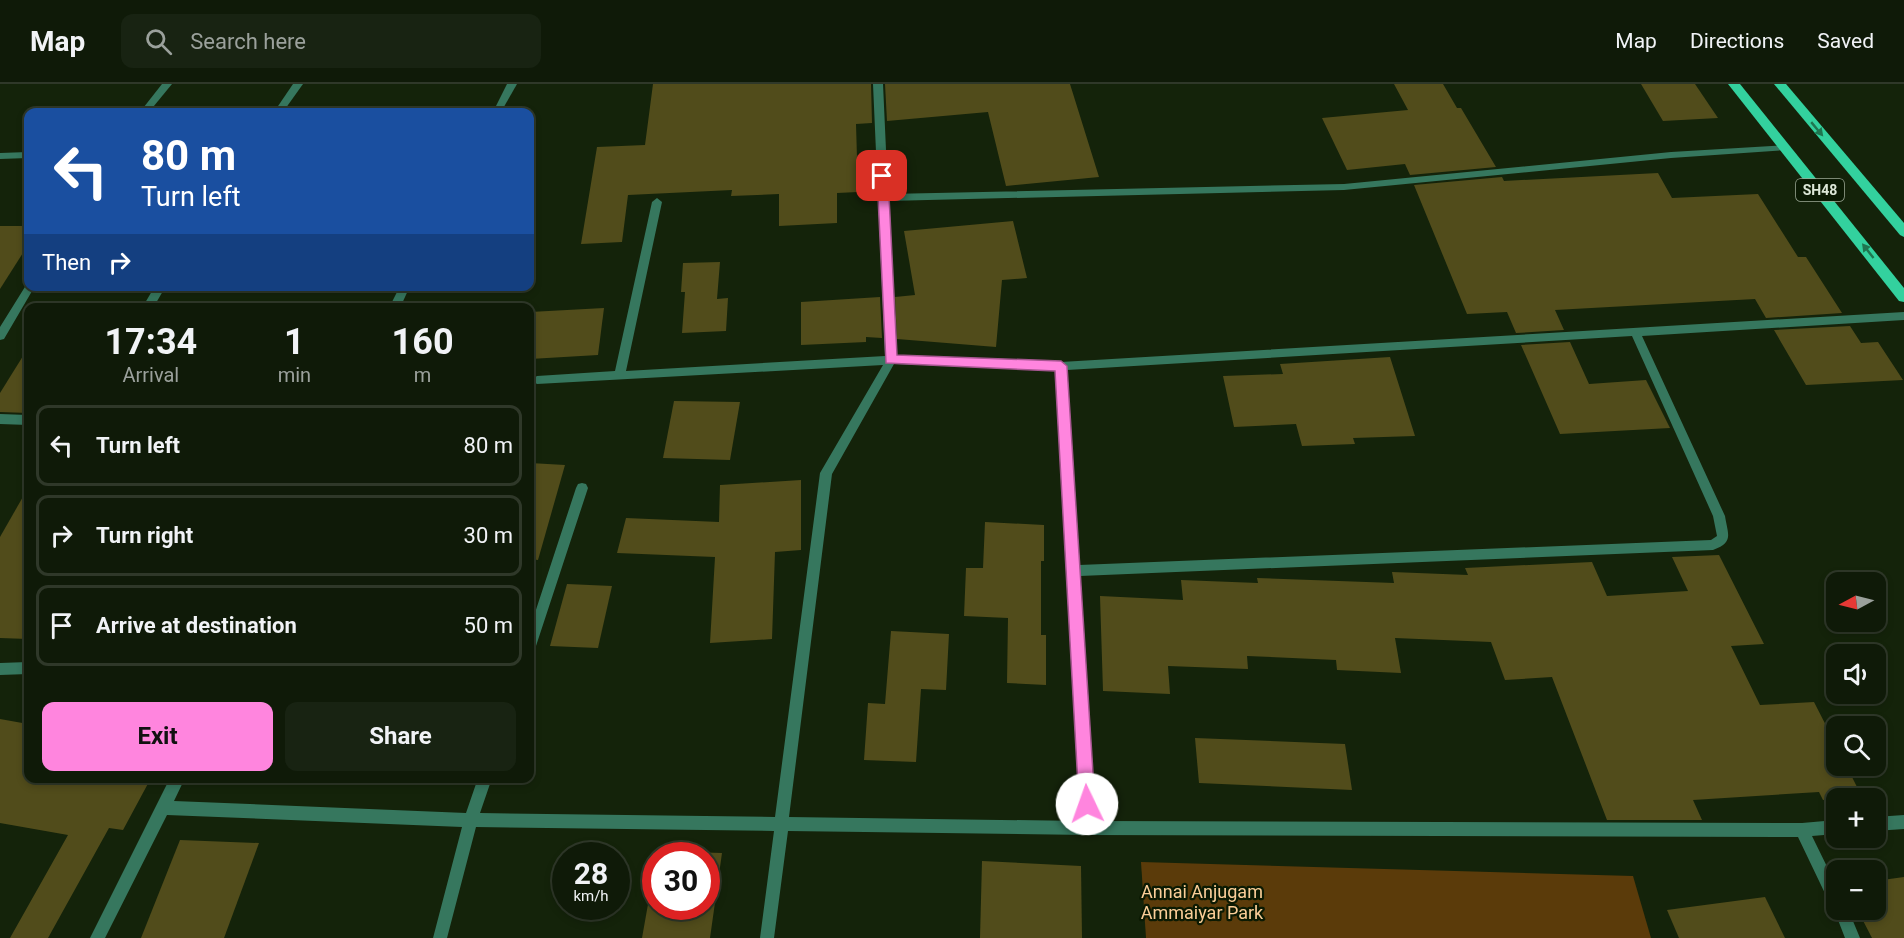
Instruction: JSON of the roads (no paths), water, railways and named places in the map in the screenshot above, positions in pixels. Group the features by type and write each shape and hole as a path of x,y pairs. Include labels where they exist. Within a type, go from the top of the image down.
{"main road":[{"name":"SH48","path":"1734,84 1904,297"},
{"name":"SH48","path":"1780,84 1904,232"}],"street":[{"path":"147,108 167,84"},
{"path":"281,108 298,84"},
{"path":"499,108 512,84"},
{"path":"767,938 826,473 891,360 878,84"},
{"path":"883,198 1344,187 1671,155 1786,147"},
{"path":"0,156 24,155"},
{"path":"620,375 657,202"},
{"path":"0,336 27,291"},
{"path":"537,380 891,360 1061,366 1904,316"},
{"path":"1073,572 1713,546 1723,538 1719,516 1635,332"},
{"path":"1061,366 1088,828"},
{"path":"0,419 24,420"},
{"path":"534,634 582,488"},
{"path":"0,669 24,668"},
{"path":"97,938 176,783"},
{"path":"440,938 471,820 483,783"},
{"path":"165,808 471,820 1088,828 1802,830 1826,828"},
{"path":"1886,823 1904,822"},
{"path":"1802,830 1826,880"},
{"path":"1845,920 1853,938"}],"park label":[{"name":"Annai Anjugam Ammaiyar Park","path":"1202,901"}]}
